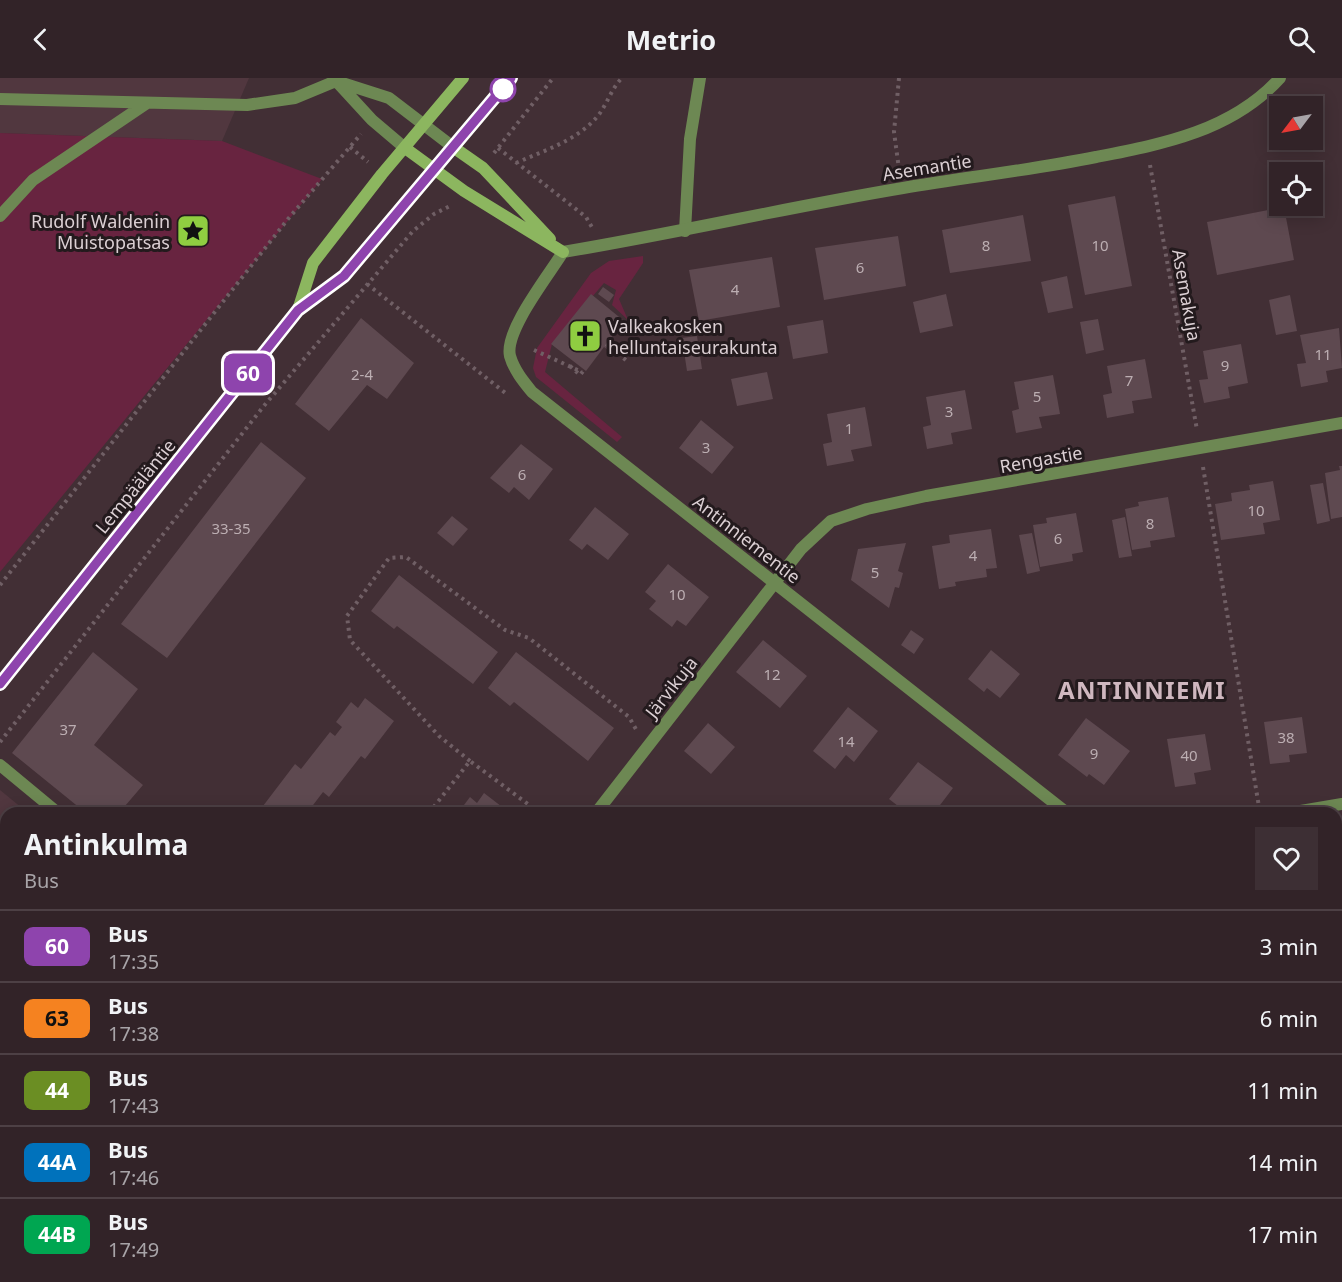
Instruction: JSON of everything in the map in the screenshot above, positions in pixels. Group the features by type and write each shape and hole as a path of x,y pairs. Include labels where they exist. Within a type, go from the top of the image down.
{"main road":[{"name":"Lempääläntie","path":"298,310 313,263 463,78"},
{"name":"Lempääläntie","path":"0,684 298,310 344,276 511,78"},
{"path":"405,147 464,191 563,252"},
{"path":"453,147 483,168 563,252"}],"street":[{"path":"685,231 690,139 700,78"},
{"name":"Asemantie","path":"563,252 685,231 902,188 1050,166 1171,142 1215,125 1263,96 1280,78"},
{"path":"335,80 372,120 405,147"},
{"path":"0,99 248,105 295,98 335,80 389,98 453,147"},
{"path":"0,216 33,180 147,103"},
{"name":"Antinniementie","path":"563,252 512,334 509,354 518,375 532,392 1059,807"},
{"name":"Rengastie","path":"773,583 801,549 831,521 867,509 926,496 1342,423"},
{"name":"Järvikuja","path":"602,807 773,583"},
{"path":"0,765 51,807"},
{"path":"1324,807 1342,804"}],"path":[{"path":"483,168 553,78"},
{"path":"516,163 577,136 598,115 622,78"},
{"path":"899,78 894,132 902,188"},
{"path":"0,585 281,227 372,120"},
{"name":"Asemakuja","path":"1148,147 1259,807"},
{"path":"498,148 586,217 605,245"},
{"path":"0,742 263,407 412,231 434,214 448,209 464,191"},
{"path":"606,344 627,360"},
{"path":"534,350 569,364 580,375 583,371"},
{"path":"532,807 439,735 350,640 347,615 389,558 406,557 505,630 529,638 628,717 647,747"},
{"path":"434,807 470,761"}],"shaded area":[{"path":"0,78 249,78 222,141 0,133"},
{"path":"0,133 222,141 322,179 0,572"},
{"path":"643,256 643,263 619,299 628,320 612,305 616,290 604,283 552,344 545,372 622,437 617,442 536,377 533,368 537,348 591,273 609,261"},
{"path":"0,790 21,807 0,807"}],"building":[{"path":"1115,196 1132,286 1085,295 1068,205"},
{"path":"1269,210 1269,216 1286,216 1294,260 1217,275 1207,222"},
{"path":"1023,215 1031,261 950,273 942,230"},
{"path":"898,236 906,286 824,300 815,248"},
{"path":"772,257 780,307 699,321 689,270"},
{"path":"1067,276 1073,308 1048,313 1041,282"},
{"path":"603,287 614,295 609,302 598,294"},
{"name":"Valkeakosken helluntaiseurakunta","path":"591,294 624,321 608,342 612,345 608,350 604,347 586,371 551,344"},
{"path":"946,294 953,326 920,333 913,302"},
{"path":"1290,295 1297,331 1276,335 1269,300"},
{"path":"361,318 414,363 387,399 367,385 329,431 295,404"},
{"path":"1098,319 1104,350 1086,354 1080,322"},
{"path":"823,320 828,353 793,359 787,326"},
{"path":"1339,328 1342,368 1326,371 1328,382 1301,387 1297,364 1306,363 1300,335"},
{"path":"697,336 702,369 687,371 682,338"},
{"path":"1241,344 1248,383 1228,387 1230,398 1204,403 1199,380 1208,379 1203,351"},
{"path":"1145,359 1152,398 1132,401 1134,413 1107,418 1103,395 1112,393 1107,366"},
{"path":"767,372 773,399 737,406 731,379"},
{"path":"1053,375 1060,414 1039,417 1042,428 1016,433 1012,411 1019,409 1014,382"},
{"path":"965,390 972,429 951,433 953,444 927,449 923,427 931,425 926,397"},
{"path":"865,407 872,446 851,450 854,461 827,466 823,444 832,442 827,414"},
{"path":"701,420 734,447 712,474 679,448"},
{"path":"261,442 306,478 167,658 121,624"},
{"path":"521,444 553,469 529,500 514,487 509,493 490,478"},
{"path":"1339,466 1342,466 1342,517 1331,519 1325,473 1340,470"},
{"path":"1273,481 1280,520 1263,523 1265,534 1221,540 1215,504 1232,501 1231,493 1250,490 1249,485"},
{"path":"1323,483 1330,521 1317,524 1310,485"},
{"path":"1168,497 1175,537 1150,541 1151,547 1132,550 1125,509 1139,506 1138,502"},
{"path":"595,507 629,534 608,560 587,544 582,550 569,540"},
{"path":"1076,513 1083,552 1072,554 1073,561 1040,567 1033,525 1047,523 1046,518"},
{"path":"452,516 468,529 453,546 437,533"},
{"path":"1125,517 1132,556 1119,558 1112,520"},
{"path":"991,529 997,568 986,569 987,577 955,582 956,586 939,589 932,546 950,543 949,535"},
{"path":"1032,533 1040,571 1027,574 1019,535"},
{"path":"906,543 898,571 903,573 899,588 895,587 889,608 851,580 858,549"},
{"path":"668,564 709,597 686,626 677,620 672,627 649,609 656,601 645,592"},
{"path":"399,575 498,652 473,684 397,626 394,629 371,611"},
{"path":"911,630 924,639 914,654 901,645"},
{"path":"763,640 807,676 780,708 736,672"},
{"path":"991,650 1020,674 1000,698 987,688 984,692 968,679"},
{"path":"93,652 138,689 94,745 143,785 124,807 79,807 12,753"},
{"path":"516,652 614,728 588,761 514,702 510,706 488,688"},
{"path":"365,698 394,721 365,759 361,756 329,797 323,792 312,807 263,806 295,764 301,769 330,732 335,736 342,727 336,722 351,702 358,708"},
{"path":"848,707 878,731 854,762 846,755 835,769 813,751"},
{"path":"1302,717 1307,753 1289,755 1290,762 1270,764 1264,722"},
{"path":"1086,718 1130,751 1104,785 1089,774 1087,777 1058,755"},
{"path":"708,723 735,747 711,774 684,751"},
{"path":"1205,734 1211,770 1194,773 1196,784 1175,787 1167,739"},
{"path":"918,762 953,788 939,807 899,807 889,799"},
{"path":"484,793 502,807 462,807 470,797 477,803"}],"bus line":[{"name":"60","path":"0,684 298,310 344,276 484,113 511,78"}],"place":[{"name":"Rudolf Waldenin Muistopatsas","path":"193,231"},
{"name":"Valkeakosken helluntaiseurakunta","path":"585,336"}],"district":[{"name":"ANTINNIEMI","path":"1142,689"}]}
